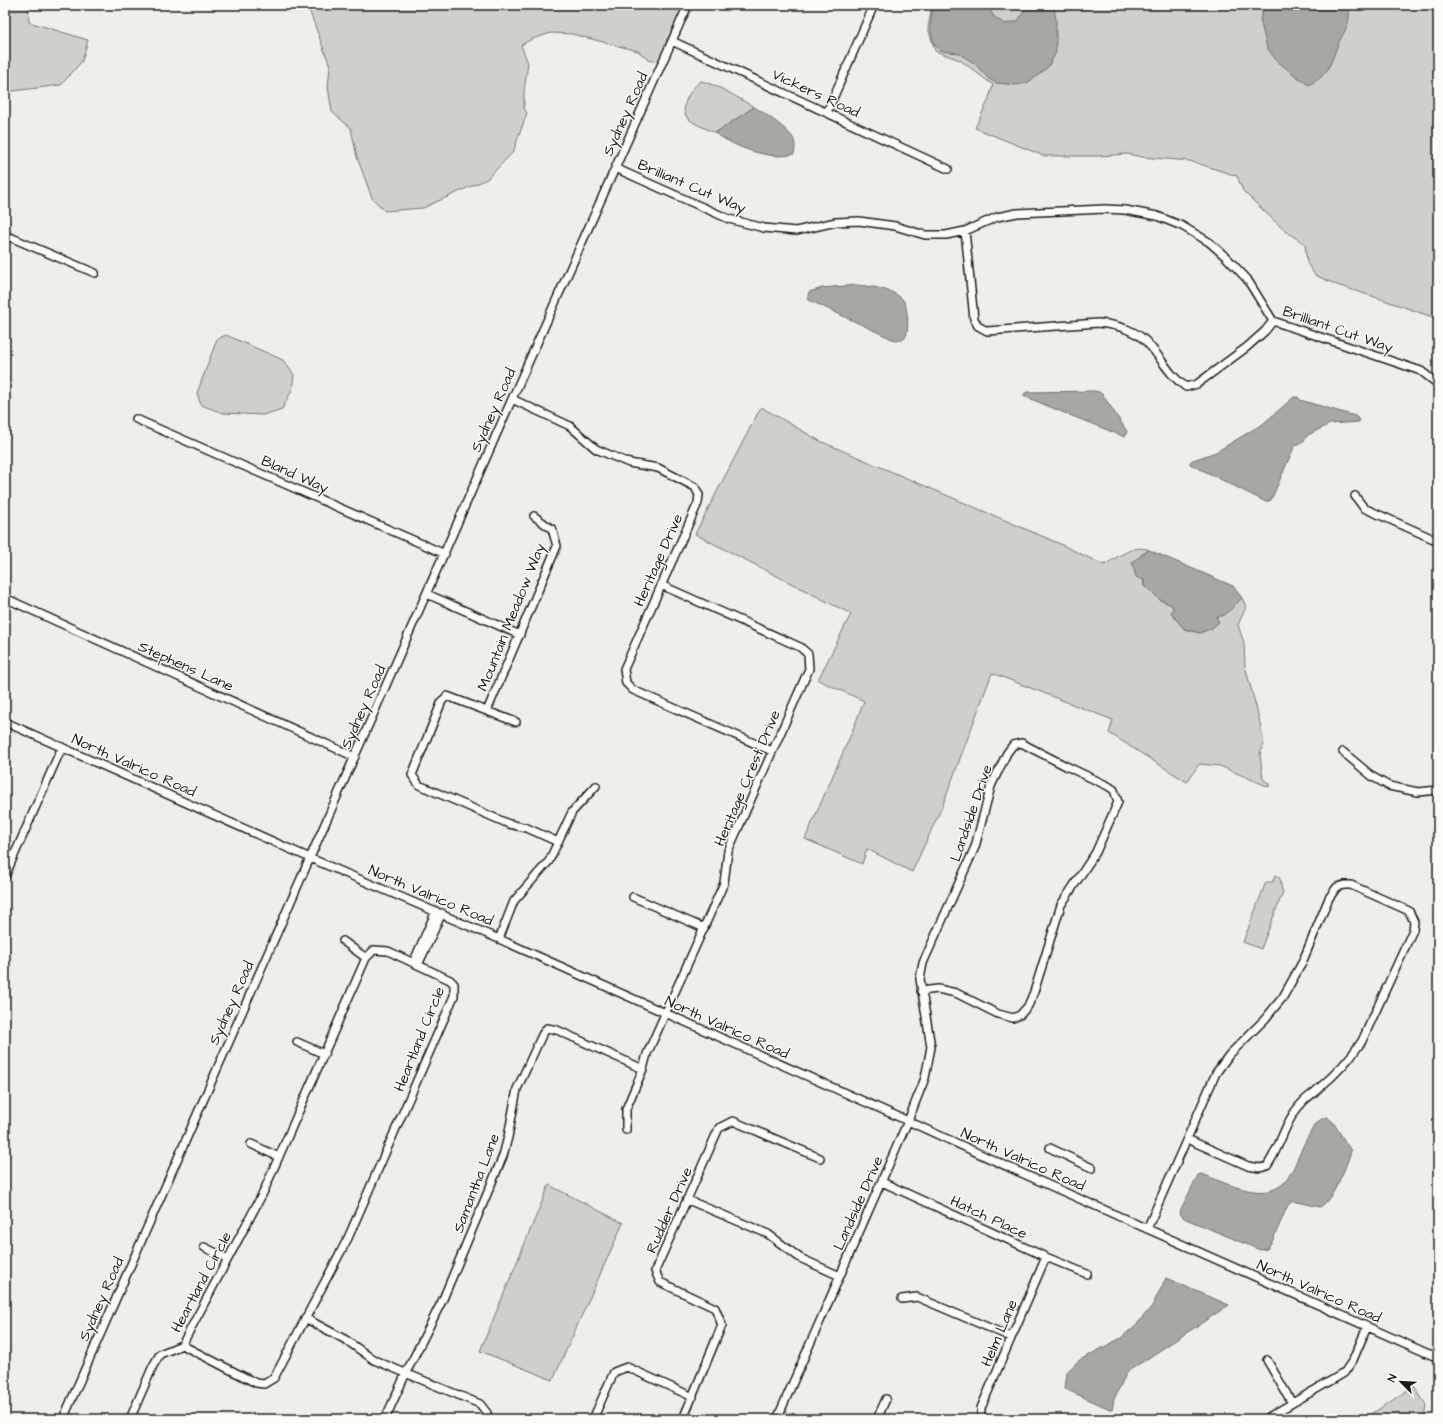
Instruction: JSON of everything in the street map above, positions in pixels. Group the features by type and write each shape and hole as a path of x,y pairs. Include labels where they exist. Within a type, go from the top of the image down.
{"street":[{"name":"Sydney Road","path":"62,1419 445,554 512,399 688,5"},
{"path":"827,112 874,5"},
{"name":"Vickers Road","path":"672,41 948,169"},
{"name":"Brilliant Cut Way","path":"615,168 729,219 764,228 796,231 836,222 859,221 896,226 925,235 946,235 964,231 997,217 1018,213 1105,209 1125,210 1157,216 1182,226 1209,242 1226,257 1247,280 1273,321 1421,371 1438,384"},
{"path":"964,231 974,319 978,326 987,331 1098,323 1116,325 1133,332 1151,346 1176,380 1186,387 1198,384 1247,347 1265,331 1273,321"},
{"path":"5,235 94,273"},
{"name":"Heritage Drive","path":"512,399 570,426 596,449 629,463 658,468 695,487 699,495 698,503 624,669 626,683 633,690 772,751"},
{"name":"Bland Way","path":"136,419 445,554"},
{"path":"1354,496 1364,508 1436,541 1438,533"},
{"name":"Mountain Meadow Way","path":"487,711 557,546 552,529 534,516"},
{"name":"Heritage Crest Drive","path":"626,1130 626,1109 643,1069 647,1054 724,883 728,851 809,668 808,654 800,647 661,585"},
{"path":"427,594 520,635"},
{"name":"Stephens Lane","path":"5,598 355,757"},
{"path":"516,722 447,696 442,701 412,775 419,785 509,824 527,828 558,842"},
{"name":"North Valrico Road","path":"5,722 310,858 439,912 908,1121 1031,1178 1438,1358"},
{"name":"Landside Drive","path":"777,1419 882,1182 925,1078 931,1048 921,991 920,979 923,963 975,847 991,786 1007,753 1013,745 1022,743 1114,790 1118,802 1096,852 1061,905 1034,992 1028,1006 1020,1015 1013,1018 998,1014 956,993 938,989 921,991"},
{"path":"5,876 62,747"},
{"path":"1343,752 1373,777 1389,786 1418,792 1438,790"},
{"path":"499,939 514,901 549,861 572,812 596,786"},
{"path":"1147,1229 1216,1073 1229,1055 1265,1019 1283,997 1302,963 1329,898 1337,887 1351,885 1409,911 1414,922 1413,930 1362,1041 1336,1074 1301,1103 1289,1122 1277,1149 1267,1166 1260,1168 1248,1166 1187,1139"},
{"path":"633,896 704,928"},
{"path":"416,964 439,912"},
{"path":"343,941 366,958"},
{"name":"Heartland Circle","path":"374,950 388,951 450,980 454,984 454,996 348,1238 274,1378 264,1384 256,1383 182,1345 263,1193 366,958 374,950"},
{"name":"Samantha Lane","path":"385,1419 443,1299 503,1156 517,1089 542,1034 548,1028 557,1030 643,1069"},
{"path":"297,1042 324,1054"},
{"name":"Rudder Drive","path":"683,1419 722,1325 715,1308 660,1282 655,1271 719,1128 733,1121 820,1158"},
{"path":"251,1144 279,1157"},
{"path":"1050,1148 1092,1168"},
{"name":"Hatch Place","path":"882,1182 1046,1257 1087,1274"},
{"path":"688,1200 768,1234 800,1258 840,1276"},
{"path":"204,1247 228,1259"},
{"name":"Helm Lane","path":"984,1419 981,1408 1046,1257"},
{"path":"902,1299 917,1297 1011,1337"},
{"path":"305,1318 346,1340 374,1360 480,1404 487,1413 487,1419"},
{"path":"1265,1419 1344,1373 1353,1360 1367,1327"},
{"path":"130,1419 153,1366 160,1354 182,1345"},
{"path":"1267,1360 1292,1403"},
{"path":"593,1419 614,1372 627,1367 693,1397"},
{"path":"877,1419 886,1399"}],"shaded area":[{"path":"5,5 28,5 29,22 88,40 82,61 61,85 5,92"},
{"path":"306,5 684,5 671,34 666,40 668,41 658,62 649,60 638,51 572,34 551,33 532,39 521,45 528,63 524,91 524,108 527,113 513,152 487,179 423,208 385,211 372,198 357,157 351,128 332,112 328,87 330,66"},
{"path":"932,5 1438,5 1438,319 1337,285 1315,275 1307,263 1305,244 1285,231 1243,191 1237,176 1190,161 1142,157 1127,154 1099,156 1044,156 975,128 988,101 993,85 960,60 935,51 928,28"},
{"path":"933,5 987,5 994,17 1005,24 1018,21 1028,5 1052,5 1054,7 1056,20 1056,52 1048,67 1027,83 1016,85 996,83 989,79 974,63 958,53 939,50 934,44 930,27"},
{"path":"1265,5 1351,5 1346,30 1329,66 1322,76 1309,85 1277,61 1267,48 1260,19"},
{"path":"701,81 721,89 754,107 715,133 690,120 684,111 686,99"},
{"path":"754,107 775,121 791,135 795,142 794,154 774,156 763,154 742,148 715,133"},
{"path":"856,285 874,287 888,291 899,296 903,300 905,303 908,320 907,332 904,339 900,341 892,339 809,300 809,292 822,288"},
{"path":"226,335 283,360 294,375 292,390 282,409 263,415 223,413 201,405 197,393 217,339"},
{"path":"1095,391 1103,395 1126,430 1127,432 1125,437 1024,396 1027,392"},
{"path":"1294,397 1355,416 1360,420 1359,422 1330,424 1308,435 1302,443 1295,445 1271,500 1266,502 1190,464 1193,460 1216,452 1264,423"},
{"path":"761,407 820,441 1058,543 1104,565 1120,555 1137,548 1149,550 1141,555 1144,586 1160,600 1172,605 1172,613 1184,629 1200,633 1212,628 1218,622 1215,617 1232,608 1242,598 1246,607 1238,625 1244,643 1245,666 1259,718 1264,744 1260,754 1263,779 1269,784 1269,787 1220,766 1199,764 1187,782 1109,733 1113,720 992,673 942,807 912,872 867,849 862,864 805,839 864,701 818,680 851,614 695,534"},
{"path":"1149,550 1233,586 1242,598 1225,615 1216,617 1219,622 1212,628 1200,633 1184,629 1171,613 1173,609 1172,605 1160,600 1144,586 1144,580 1136,577 1132,562"},
{"path":"1275,875 1280,879 1283,892 1261,949 1243,942 1266,882 1273,882"},
{"path":"1327,1117 1333,1122 1351,1151 1343,1173 1330,1197 1320,1207 1293,1201 1288,1205 1271,1244 1267,1249 1260,1250 1186,1219 1180,1215 1179,1213 1198,1175 1202,1174 1247,1190 1270,1190 1280,1186 1291,1173 1313,1128 1319,1121"},
{"path":"549,1185 623,1223 553,1380 480,1351"},
{"path":"1166,1278 1229,1305 1127,1372 1114,1399 1112,1410 1065,1389 1067,1372 1078,1361 1121,1338 1138,1323 1152,1306"},
{"path":"1414,1386 1426,1405 1424,1419 1364,1419"}]}
